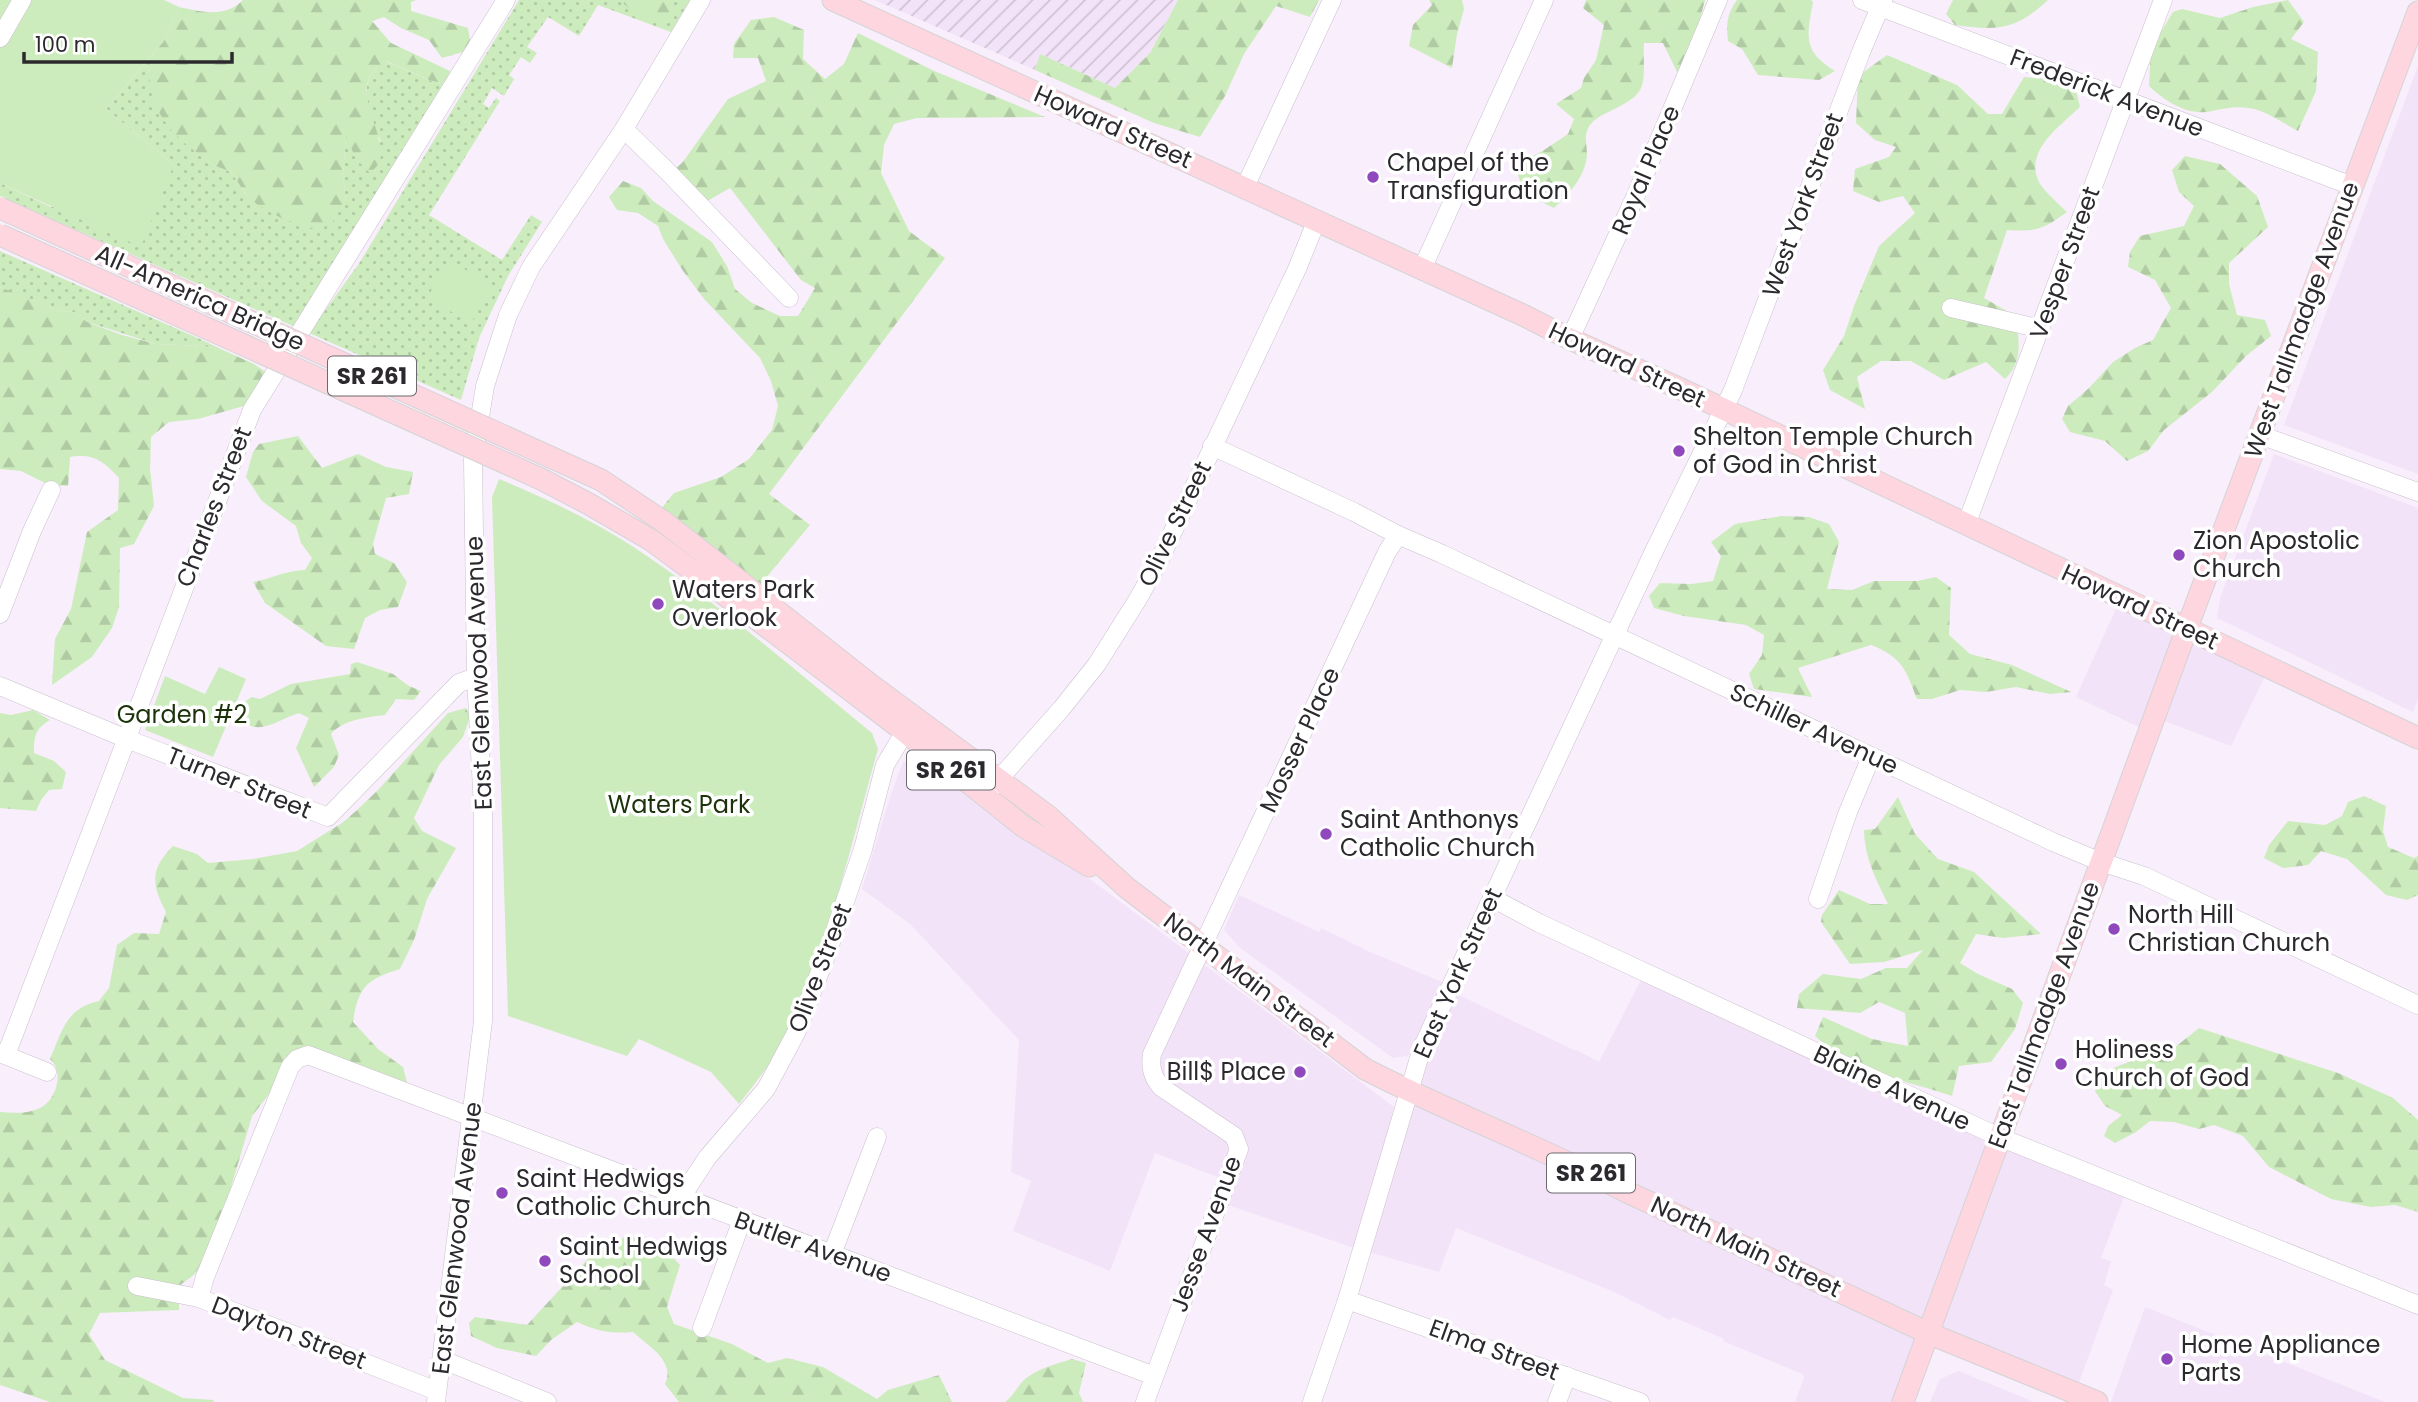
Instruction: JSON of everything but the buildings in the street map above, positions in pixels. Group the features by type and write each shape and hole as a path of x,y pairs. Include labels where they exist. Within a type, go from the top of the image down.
{"main road":[{"name":"Howard Street","path":"833,0 1525,316 1570,340 1612,357 2418,737"},
{"name":"West Tallmadge Avenue","path":"2186,628 2417,15"},
{"name":"All-America Bridge","path":"0,208 601,480 664,522 722,580"},
{"name":"All-America Bridge","path":"0,235 541,479 589,503 722,580"},
{"name":"North Main Street","path":"722,580 909,724 999,780 1048,816 1127,888 1365,1069 1928,1333 2097,1402"},
{"name":"East Tallmadge Avenue","path":"1903,1402 2186,628"},
{"name":"North Main Street","path":"909,724 983,796 1024,827 1127,888"}],"street":[{"path":"0,38 22,0"},
{"name":"Charles Street","path":"3,1054 252,410 506,0"},
{"name":"East Glenwood Avenue","path":"437,1397 472,1119 484,983 483,808 476,677 473,460 485,386 508,315 531,267 624,129 701,0"},
{"path":"1245,187 1332,0"},
{"path":"1422,269 1544,0"},
{"name":"Royal Place","path":"1570,340 1636,195 1718,0"},
{"name":"Frederick Avenue","path":"1862,0 1882,4 2352,186"},
{"name":"Vesper Street","path":"1966,525 2163,0"},
{"name":"West York Street","path":"1722,410 1744,365 1856,65 1882,4"},
{"path":"624,129 789,298"},
{"name":"Olive Street","path":"983,796 1070,698 1115,636 1159,561 1297,269 1316,222"},
{"path":"1951,308 2041,328"},
{"name":"East York Street","path":"1312,1402 1347,1300 1422,1048 1722,410"},
{"path":"2259,435 2418,492"},
{"name":"Schiller Avenue","path":"1212,446 1871,757 2101,862 2144,876 2418,1005"},
{"path":"0,614 51,490"},
{"name":"Mosser Place","path":"1203,946 1387,552 1398,535"},
{"name":"Turner Street","path":"0,686 328,817 459,683 476,677"},
{"name":"Olive Street","path":"682,1196 707,1158 766,1088 797,1031 863,849 881,775 909,724"},
{"path":"1818,899 1848,812 1871,757"},
{"name":"Blaine Avenue","path":"1492,898 1539,923 1998,1137 2418,1305"},
{"name":"Jesse Avenue","path":"1145,1402 1239,1149 1234,1136 1161,1087 1150,1066 1152,1054 1203,946"},
{"path":"3,1054 47,1072"},
{"name":"Butler Avenue","path":"199,1298 205,1276 290,1067 303,1056 315,1058 682,1196 1154,1376"},
{"path":"832,1254 877,1137"},
{"path":"702,1328 742,1220"},
{"name":"Dayton Street","path":"137,1286 199,1298 437,1397"},
{"name":"Elma Street","path":"1347,1300 1640,1402"},
{"path":"443,1360 547,1402"},
{"path":"1557,1402 1567,1376"}],"shaded area":[{"path":"875,0 1178,0 1150,53 1115,88 1040,54 1035,70"},
{"path":"2418,66 2418,474 2284,425"},
{"path":"2274,454 2418,508 2418,699 2413,712 2217,618 2220,598"},
{"path":"2119,602 2180,632 2143,729 2076,697"},
{"path":"2188,632 2268,670 2231,746 2156,718"},
{"path":"917,757 938,769 1102,888 1394,1107 1354,1248 1225,1204 1233,1183 1155,1153 1110,1271 1013,1231 1031,1181 1011,1172 1019,1040 910,924 862,889 903,762"},
{"path":"1239,895 1319,932 1321,928 1442,982 1411,1052 1407,1056 1393,1058 1240,948 1224,930"},
{"path":"1645,972 2127,1189 2101,1258 2111,1261 2104,1285 2113,1290 2075,1393 1928,1333 1903,1402 1795,1402 1804,1378 1802,1374 1673,1317 1670,1320 1612,1291 1456,1228 1439,1272 1362,1250 1448,990 1599,1062"},
{"path":"2145,1307 2385,1402 2111,1402"},
{"path":"1959,1371 2034,1402 1930,1402 1940,1379"}],"green space":[{"path":"0,0 164,0 179,7 163,42 106,109 174,165 141,247 0,183"},
{"path":"243,0 416,0 411,2 411,11 468,28 470,40 463,52 442,58 429,40 384,17 372,21 391,43 450,71 445,84 386,61 373,72 367,93 381,150 379,162 370,173 356,159 346,136 343,176 346,201 332,223 318,230 283,219 259,206 247,196 231,172 213,165 183,142 169,128 153,103 147,61 163,42 179,7 213,12 229,9"},
{"path":"519,0 690,0 671,32 598,5 579,36 548,17 527,47 537,53 530,63 521,57 509,75 514,79 504,96 492,88 483,104 489,108 496,98 500,101 429,215 502,260 531,215 542,222 508,276 479,338 461,400 309,333 360,262"},
{"path":"619,0 667,0 675,9 663,23 657,23 640,16"},
{"path":"1178,0 1319,0 1310,17 1276,6 1244,54 1225,96 1200,137 1154,123 1035,70 1040,54 1115,88 1150,53"},
{"path":"1429,0 1462,0 1464,9 1452,68 1409,46 1413,25 1432,5"},
{"path":"1586,0 1705,0 1697,30 1678,74 1663,43 1644,43 1644,76 1640,90 1635,97 1600,116 1588,128 1584,170 1571,191 1554,208 1525,190 1517,171 1528,158 1568,134 1574,119 1556,104 1581,88 1596,60 1604,25 1583,8"},
{"path":"1737,0 1811,0 1809,42 1817,57 1835,71 1819,80 1758,75 1742,49 1728,41 1728,19"},
{"path":"1953,0 2048,0 2016,23 1983,28 1955,25 1946,14"},
{"path":"2288,0 2304,22 2291,39 2318,52 2316,91 2298,131 2254,109 2235,107 2206,112 2190,111 2168,101 2149,86 2151,48 2173,12 2182,9 2220,18 2253,7"},
{"path":"774,17 804,30 803,59 825,79 844,64 858,33 932,70 1045,117 917,118 894,124 884,145 881,173 909,231 945,258 769,494 810,525 754,592 655,516 674,493 721,477 749,459 772,430 778,406 771,381 760,358 705,300 683,271 658,226 638,213 617,210 609,197 623,181 641,188 653,201 712,242 727,266 735,289 752,303 780,316 798,316 815,288 801,280 730,188 704,203 672,171 682,163 728,99 766,81 758,58 733,58 734,44 751,20"},
{"path":"1887,55 1957,85 1988,114 2002,114 2024,77 2052,80 2075,87 2080,107 2054,131 2039,151 2036,161 2040,184 2067,212 2039,228 2007,230 1984,298 2017,317 2019,351 2011,372 2005,379 1986,362 1944,380 1911,361 1881,361 1857,377 1865,409 1830,390 1823,370 1844,336 1879,246 1915,213 1903,196 1879,202 1853,191 1855,169 1889,157 1896,147 1875,140 1856,123 1858,76"},
{"path":"147,61 149,74 169,128 213,165 231,172 247,196 346,201 343,176 346,134 381,142 367,98 369,80 374,71 385,61 445,84 295,327 0,196 0,183 51,207 174,165 106,109"},
{"path":"2185,156 2220,164 2257,196 2268,227 2229,263 2229,284 2237,315 2265,320 2271,336 2246,356 2212,392 2164,430 2148,451 2127,461 2105,441 2070,432 2062,419 2068,406 2113,362 2153,340 2171,308 2155,280 2128,267 2130,252 2140,236 2184,226 2194,206 2179,192 2172,170"},
{"path":"0,251 223,350 203,346 156,344 87,322 74,312 56,310 5,290 0,287"},
{"path":"449,260 492,285 471,323 427,298"},
{"path":"0,287 56,310 74,312 87,322 122,335 156,344 203,346 223,350 254,364 273,377 259,399 198,419 169,422 151,437 150,468 154,506 134,544 120,548 119,607 112,628 92,657 52,685 55,639 71,609 87,532 118,510 119,478 103,463 86,456 70,457 68,486 49,485 21,471 0,469"},
{"path":"298,436 322,468 358,454 386,467 413,472 409,494 386,498 373,544 375,554 394,563 407,582 398,607 380,610 365,618 354,649 326,646 265,603 253,582 305,570 312,558 301,543 296,526 262,501 246,477 253,452 259,444"},
{"name":"Waters Park","path":"499,479 567,509 664,567 784,660 872,733 878,749 822,945 792,1020 774,1056 739,1104 711,1072 639,1039 627,1056 508,1016 492,497"},
{"path":"1781,516 1809,517 1829,524 1839,542 1827,589 1852,590 1874,581 1917,581 1936,577 1951,588 1949,635 1970,654 2012,665 2071,692 2050,694 2016,687 1986,692 1960,690 1932,699 1917,699 1902,666 1890,654 1871,645 1798,668 1812,697 1754,689 1749,674 1762,655 1764,635 1746,625 1684,616 1654,608 1649,596 1660,583 1691,584 1713,581 1721,556 1711,542 1735,524"},
{"path":"357,662 393,674 421,691 414,700 396,699 385,715 356,720 336,729 331,734 339,755 334,767 314,787 296,748 309,718 299,713 259,727 251,726 237,715 241,704 252,697 260,699 291,684 350,674 351,664"},
{"name":"Garden #2","path":"219,667 246,679 213,757 145,730 165,676 205,694"},
{"path":"466,708 470,717 463,737 439,765 414,818 422,831 456,848 427,899 414,940 400,969 379,977 366,986 358,1000 353,1022 378,1049 403,1067 409,1090 356,1069 336,1055 308,1055 290,1067 252,1116 219,1228 195,1274 179,1286 179,1310 100,1313 89,1334 105,1360 183,1398 214,1400 213,1402 50,1402 0,1385 0,1112 33,1111 50,1100 58,1079 55,1065 50,1059 58,1039 72,1015 88,1004 99,1001 109,988 117,945 134,933 159,934 166,912 155,877 165,854 173,846 197,854 208,863 297,851 356,811 448,713"},
{"path":"33,710 50,720 36,734 34,753 54,761 66,772 62,789 49,790 36,811 0,808 0,713 11,715"},
{"path":"2364,796 2386,806 2383,831 2388,847 2414,858 2418,856 2418,895 2407,900 2386,895 2347,859 2321,851 2308,865 2283,868 2264,858 2269,845 2288,821 2325,825 2342,816 2348,802"},
{"path":"1898,797 1915,834 1938,859 1974,872 2041,934 2003,938 1976,934 1960,963 2012,989 2023,1003 2015,1029 1991,1062 1959,1066 1952,1096 1862,1067 1830,1049 1815,1036 1823,1017 1872,1039 1908,1046 1905,1013 1879,1002 1860,1013 1797,1008 1799,994 1823,974 1861,979 1886,968 1907,968 1923,950 1884,962 1850,964 1821,922 1822,915 1839,890 1870,904 1888,904 1868,859 1864,830 1875,829"},
{"path":"2199,1028 2338,1073 2393,1098 2418,1120 2418,1212 2395,1205 2371,1207 2331,1199 2269,1167 2243,1136 2214,1125 2199,1129 2174,1122 2150,1121 2115,1143 2104,1136 2108,1126 2122,1115 2105,1106 2095,1091 2099,1077 2139,1058 2169,1052"},
{"path":"628,1236 662,1246 680,1265 667,1307 674,1324 732,1344 768,1363 787,1358 823,1367 877,1399 888,1390 939,1375 952,1402 679,1402 665,1384 667,1368 664,1361 633,1332 604,1331 577,1322 551,1340 536,1356 497,1348 471,1336 469,1323 475,1317 527,1325 599,1247"},
{"path":"1072,1359 1086,1363 1079,1393 1083,1402 1005,1402 1029,1376 1046,1367"}],"place":[{"name":"Chapel of the Transfiguration","path":"1373,177"},
{"name":"Shelton Temple Church of God in Christ","path":"1679,451"},
{"name":"Zion Apostolic Church","path":"2179,555"},
{"name":"Waters Park Overlook","path":"658,604"},
{"name":"Saint Anthonys Catholic Church","path":"1326,834"},
{"name":"North Hill Christian Church","path":"2114,929"},
{"name":"Holiness Church of God","path":"2061,1064"},
{"name":"Bill$ Place","path":"1300,1072"},
{"name":"Saint Hedwigs Catholic Church","path":"502,1193"},
{"name":"Saint Hedwigs School","path":"545,1261"},
{"name":"Home Appliance Parts","path":"2167,1359"}]}
